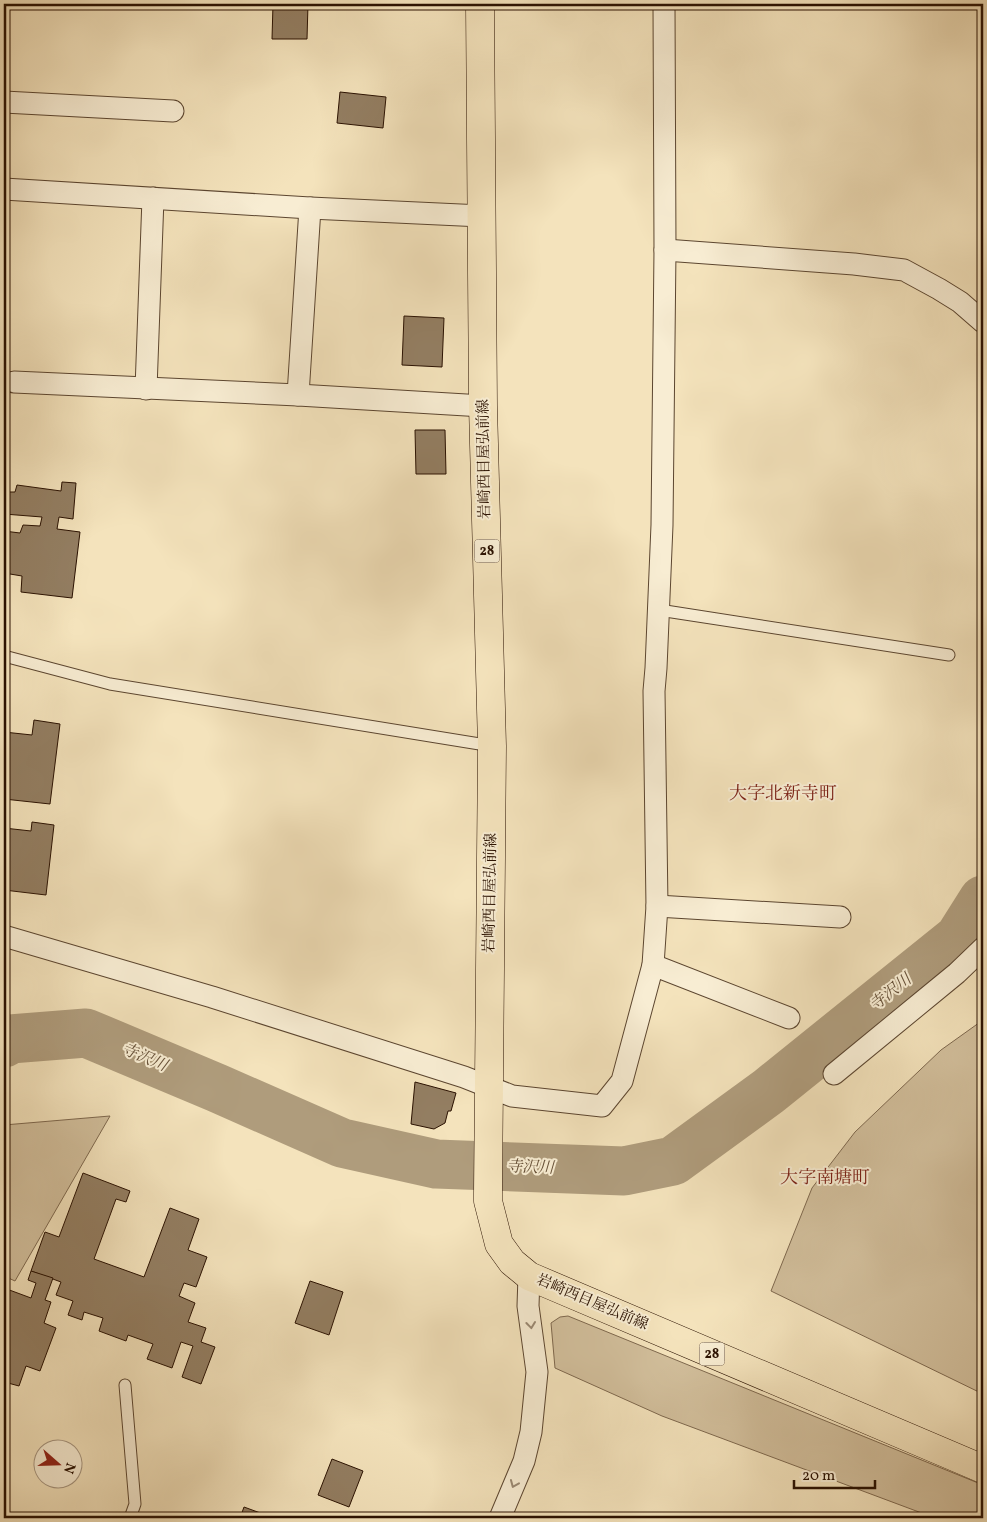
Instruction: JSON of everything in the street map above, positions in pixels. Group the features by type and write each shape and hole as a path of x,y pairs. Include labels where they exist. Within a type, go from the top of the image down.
{"main road":[{"name":"岩崎西目屋弘前線","path":"480,4 483,406 492,746 488,1201 499,1244 512,1262 529,1276 983,1469"}],"street":[{"path":"4,936 212,997 464,1077 488,1093 602,1106 622,1081 653,966 657,906 654,691 662,525 665,250 664,4"},
{"path":"4,102 173,111"},
{"path":"4,189 310,208 482,216"},
{"path":"146,389 153,198"},
{"path":"298,395 310,208"},
{"path":"665,250 854,264 904,270 960,302 983,322"},
{"path":"14,382 298,395 483,406"},
{"path":"657,906 840,917"},
{"path":"834,1074 957,973 983,948"},
{"path":"653,966 788,1018"},
{"path":"500,1518 524,1461 530,1432 537,1372 528,1306 529,1276"}],"lane":[{"path":"659,610 949,655"},
{"path":"4,656 110,684 492,746"},
{"path":"125,1385 135,1504 130,1518"}],"shaded area":[{"path":"983,1020 983,1394 771,1291 812,1188 855,1132 941,1050"},
{"path":"110,1116 15,1281 4,1276 4,1125"},
{"path":"568,1316 983,1485 983,1518 935,1518 662,1416 555,1368 551,1323 560,1317"}],"building":[{"path":"273,4 308,4 307,39 272,39"},
{"path":"340,92 386,97 383,128 337,123"},
{"path":"404,316 444,318 442,367 402,365"},
{"path":"415,430 445,430 446,474 416,474"},
{"path":"62,482 76,483 73,519 59,517 57,529 80,532 72,598 21,592 22,576 4,573 4,531 20,533 23,525 40,526 42,517 4,514 4,492 15,492 17,485 61,491"},
{"path":"34,720 60,724 50,804 4,799 4,732 32,735"},
{"path":"32,822 54,825 46,895 4,890 4,828 31,831"},
{"path":"415,1082 456,1093 451,1111 448,1111 445,1123 434,1129 411,1124"},
{"path":"83,1173 130,1191 126,1202 116,1199 94,1259 144,1277 170,1208 199,1219 188,1250 207,1257 196,1287 184,1283 179,1296 195,1303 188,1322 206,1328 201,1342 215,1347 201,1384 182,1377 193,1346 181,1342 172,1368 147,1359 153,1344 128,1335 126,1341 99,1331 103,1318 84,1312 82,1320 68,1315 73,1301 56,1295 61,1282 31,1271 45,1232 59,1237"},
{"path":"31,1271 53,1278 45,1300 51,1302 44,1323 56,1328 40,1371 26,1366 19,1386 8,1383 4,1394 4,1288 31,1298 36,1283 28,1280"},
{"path":"310,1281 343,1292 329,1335 295,1323"},
{"path":"332,1459 363,1471 349,1507 318,1495"},
{"path":"244,1507 274,1518 240,1518"}],"waterway":[{"name":"寺沢川","path":"4,1043 10,1039 86,1033 342,1143 436,1164 624,1171 673,1161 769,1091 959,938 983,900"}],"district":[{"name":"大字北新寺町","path":"783,794"},
{"name":"大字南塘町","path":"825,1178"}]}
